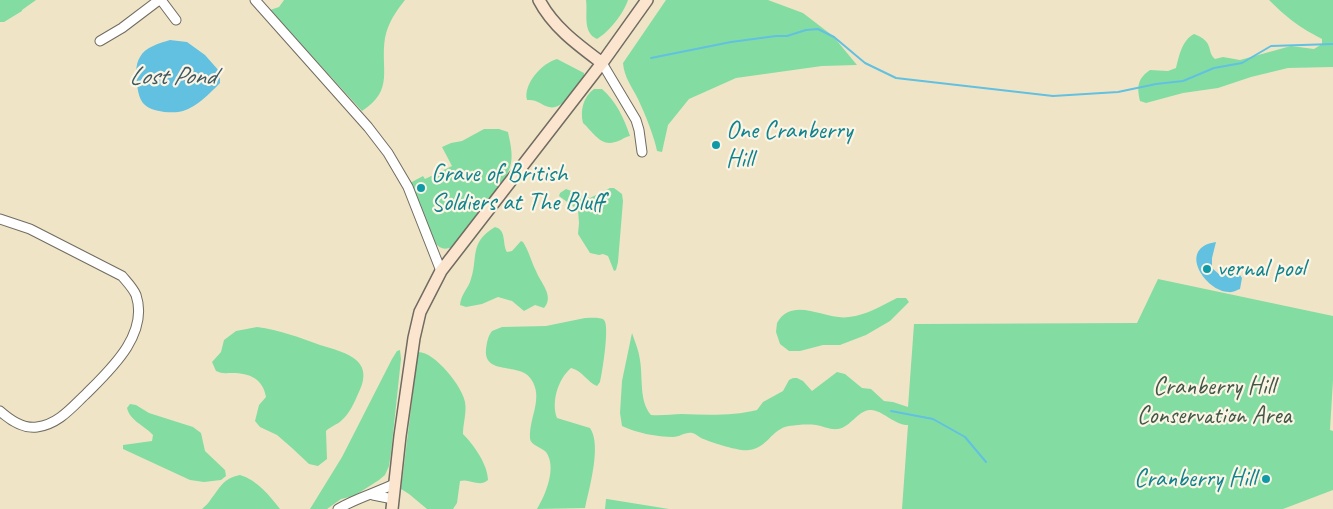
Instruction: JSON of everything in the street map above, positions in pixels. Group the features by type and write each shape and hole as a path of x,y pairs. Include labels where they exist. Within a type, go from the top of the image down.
{"main road":[{"path":"539,0 548,15 566,34 602,63"},
{"path":"392,504 414,338 420,312 441,271 602,63 648,0"}],"street":[{"path":"100,41 122,28 160,0 176,20"},
{"path":"255,0 388,152 408,187 441,271"},
{"path":"602,63 636,120 642,152"},
{"path":"0,219 30,229 122,276 132,287 138,309 138,319 134,332 118,361 59,420 35,427 18,424 0,411"},
{"path":"338,509 394,484"},
{"path":"373,495 392,504"}],"green space":[{"path":"0,0 36,0 4,22 0,22"},
{"path":"284,0 405,0 398,8 386,33 384,78 379,95 362,111 270,10 279,7"},
{"path":"586,0 628,0 616,22 597,39 592,36 587,27"},
{"path":"666,0 768,0 803,13 833,36 857,65 822,66 736,78 689,99 668,125 662,152 657,151 649,125 627,77 623,63"},
{"path":"1269,0 1333,0 1333,67 1288,68 1251,77 1218,88 1183,93 1146,103 1140,101 1138,87 1140,80 1150,70 1168,71 1176,68 1184,44 1194,34 1208,43 1212,56 1215,59 1223,57 1240,60 1291,46 1314,49 1322,44 1322,39 1294,22"},
{"path":"557,59 584,73 584,78 578,87 564,102 554,107 546,106 534,100 527,100 528,87 535,75 545,65"},
{"path":"594,89 602,89 615,104 630,136 610,143 601,141 583,123 583,104 587,96"},
{"path":"484,129 499,129 508,132 512,155 508,172 495,194 454,246 446,249 439,247 435,243 410,183 423,176 425,179 452,166 442,147 462,141"},
{"path":"610,188 614,188 622,194 623,201 618,262 614,271 608,256 590,253 578,234 578,210 559,196 566,189 590,198"},
{"path":"495,227 503,234 507,252 512,251 521,241 525,245 546,289 548,299 544,308 535,305 524,311 512,301 498,297 482,304 466,307 460,305 461,298 473,273 478,245 481,239"},
{"name":"Cranberry Hill Conservation Area","path":"1158,279 1333,316 1333,380 1330,430 1333,431 1333,490 1283,509 902,509 908,425 898,423 874,410 861,413 843,428 838,429 816,425 789,426 778,431 761,446 749,450 739,450 725,446 705,440 692,433 676,437 660,436 641,433 622,426 620,413 622,381 632,333 641,367 643,396 651,415 720,415 757,410 763,402 783,391 789,380 793,378 803,381 812,391 837,372 845,374 862,388 871,389 884,401 908,407 914,324 1137,323"},
{"path":"897,298 906,298 909,302 890,321 866,335 840,345 823,345 800,351 789,351 780,344 776,332 777,323 784,315 792,311 801,310 830,316 849,317 868,312"},
{"path":"585,318 600,318 606,324 605,350 600,382 597,386 571,368 559,384 555,398 555,412 557,418 590,428 593,436 595,445 594,467 585,508 537,509 547,488 550,465 546,452 530,440 536,400 535,386 526,374 490,363 487,357 487,342 492,331 502,327 546,326"},
{"path":"257,327 289,334 340,351 356,360 361,366 363,382 352,408 340,422 326,431 327,459 318,466 309,464 277,435 260,427 255,421 259,405 266,397 259,381 244,374 218,372 212,362 221,352 224,340 236,331"},
{"path":"400,350 401,359 391,453 385,475 354,496 341,499 327,509 310,509 342,457 392,359 397,351"},
{"path":"418,352 425,353 439,363 459,388 465,402 463,434 472,444 486,468 488,480 485,482 460,481 457,503 453,509 427,509 401,489"},
{"path":"130,404 136,405 149,413 193,427 201,433 205,451 225,470 226,476 221,480 204,482 190,480 123,449 123,445 152,441 153,435 131,416 127,408"},
{"path":"240,475 257,485 280,509 202,509 226,481"},
{"path":"607,499 669,509 605,509"}],"water":[{"name":"Lost Pond","path":"170,40 187,42 205,55 220,72 220,83 212,91 193,106 179,112 163,112 148,107 140,98 137,84 138,60 142,54 153,46"},
{"path":"1216,242 1212,258 1212,268 1221,276 1230,269 1236,269 1242,278 1240,289 1233,292 1220,290 1212,285 1204,278 1199,269 1196,260 1198,252 1204,246"}],"waterway":[{"path":"651,58 731,42 787,36 806,30 818,29 834,37 865,63 896,78 1053,96 1118,92 1156,84 1183,81 1214,68 1242,63 1271,46 1333,44"},
{"path":"891,411 933,419 965,437 986,462"}],"place":[{"name":"One Cranberry Hill","path":"716,145"},
{"name":"Grave of British Soldiers at The Bluff","path":"421,188"},
{"name":"vernal pool","path":"1207,269"},
{"name":"Cranberry Hill","path":"1266,479"}]}
